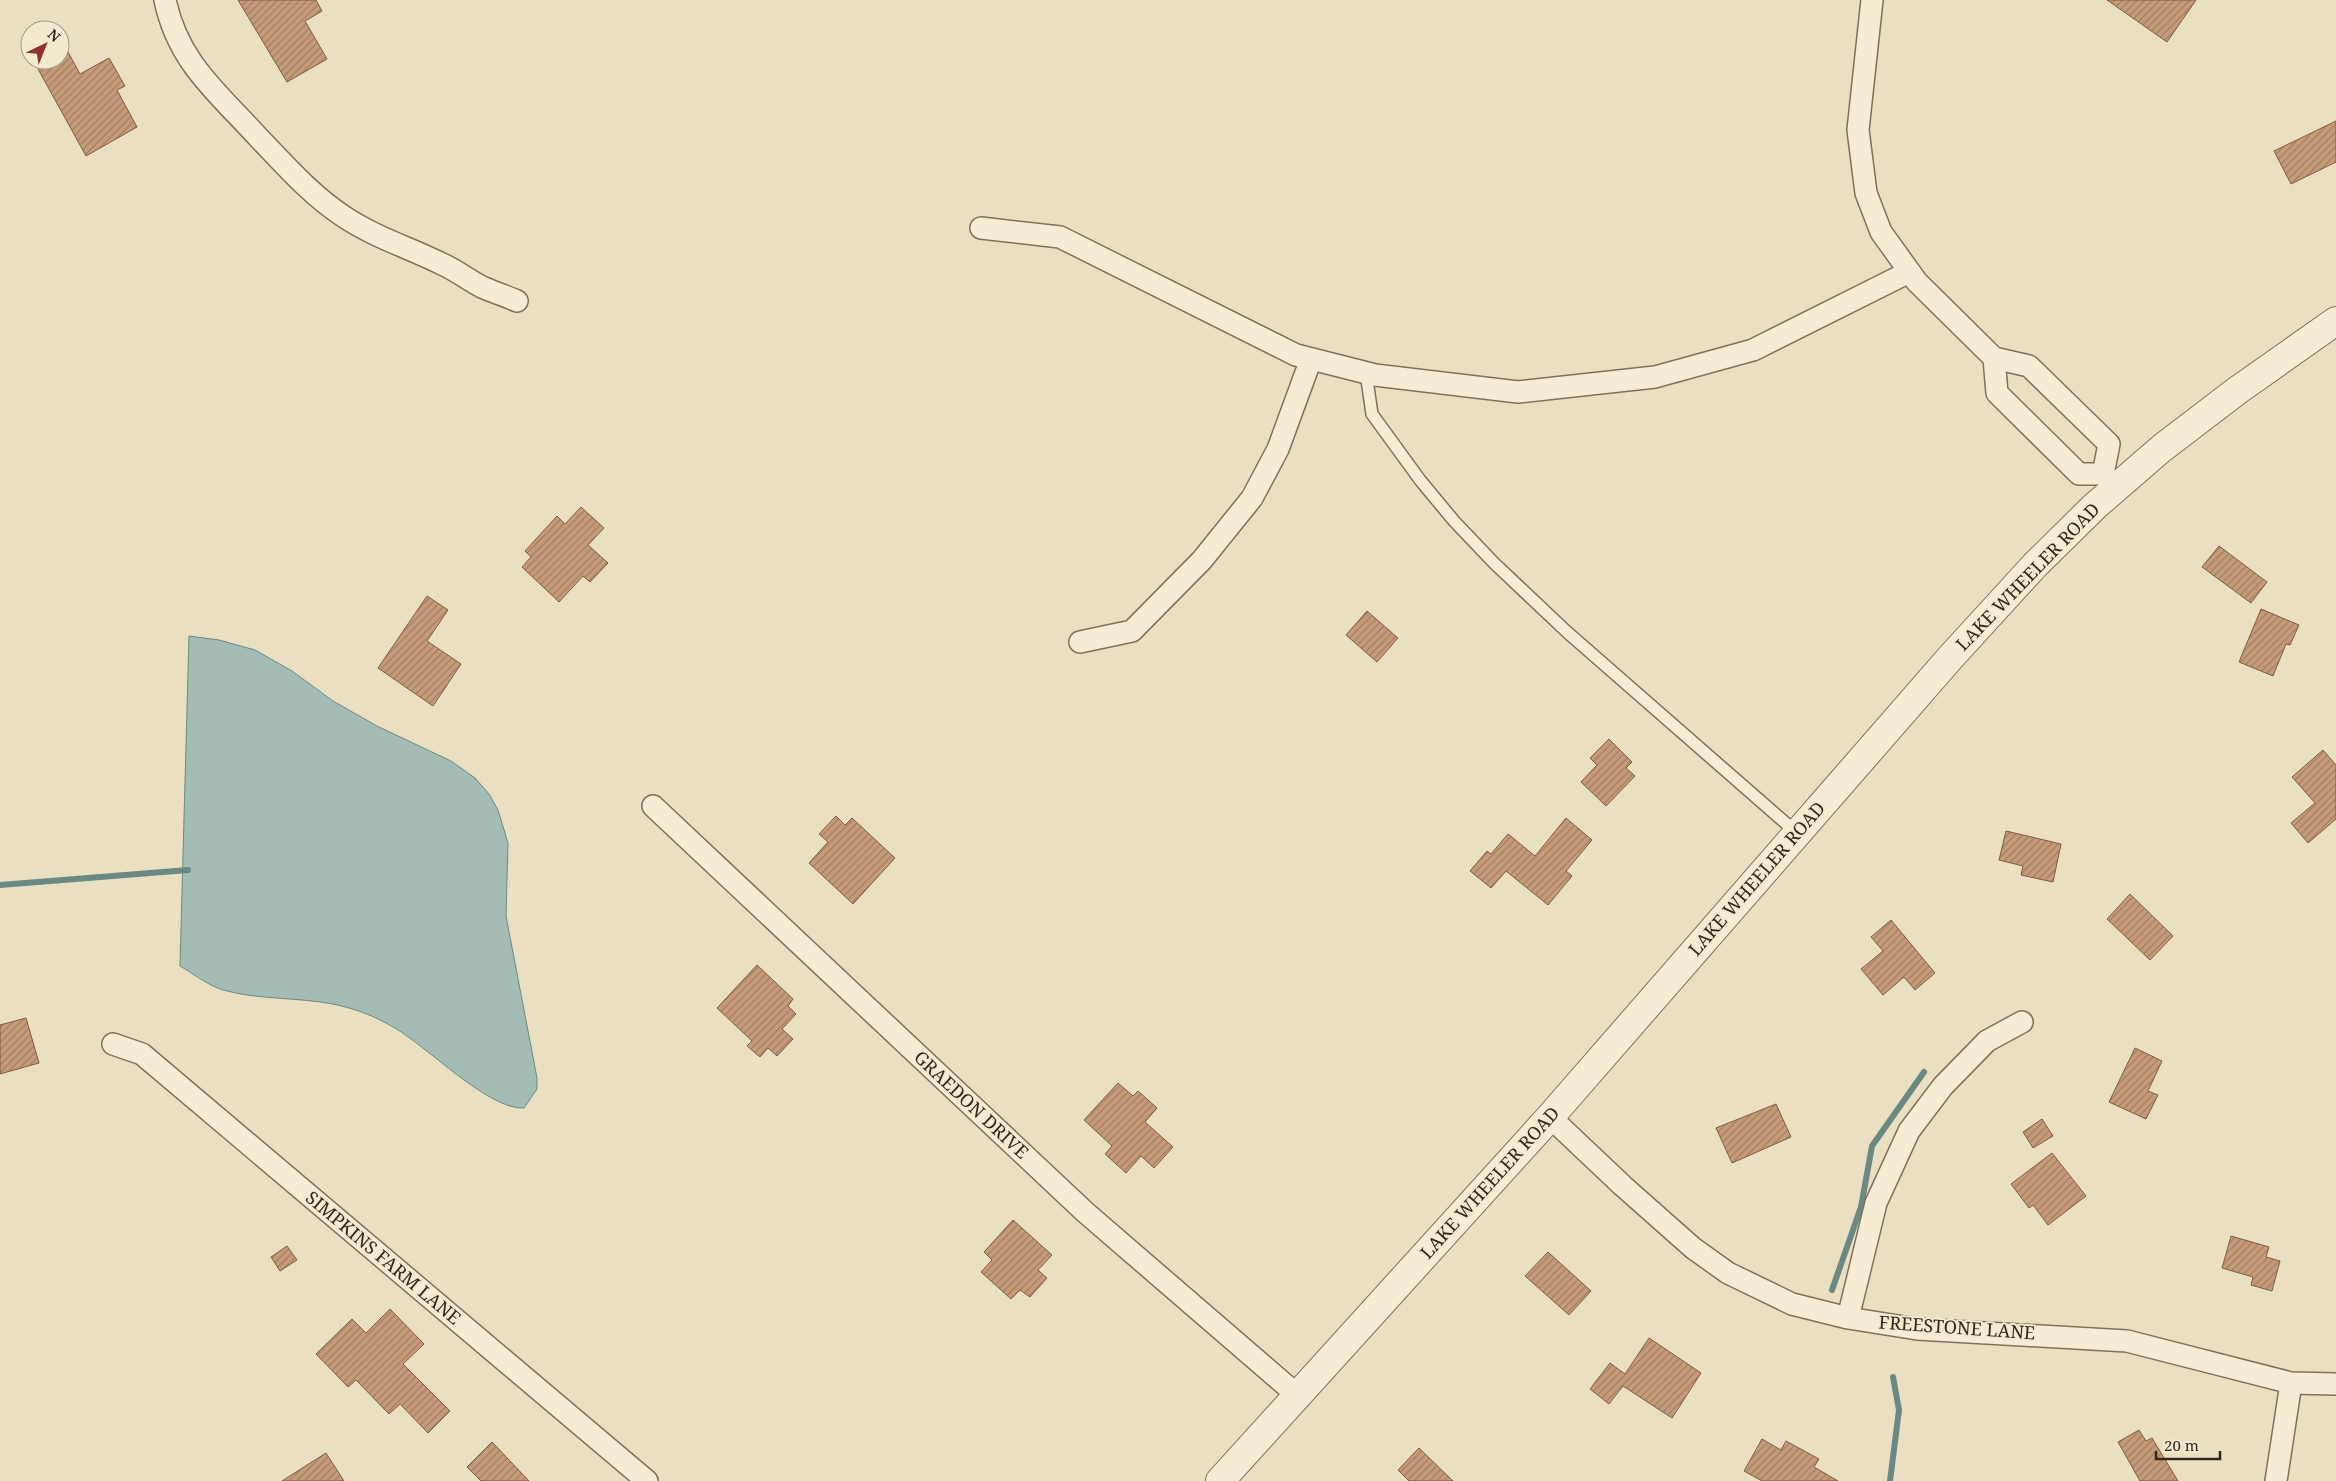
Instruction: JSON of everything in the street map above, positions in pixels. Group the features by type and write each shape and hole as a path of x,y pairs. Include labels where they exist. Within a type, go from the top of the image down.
{"street":[{"path":"165,0 175,32 197,71 215,94 238,115 299,180 343,216 386,240 443,264 482,287 517,301"},
{"path":"1872,0 1858,130 1866,193 1881,232 1917,282 1994,358 2029,366 2109,444 2110,481 2079,474 1997,393 1994,358"},
{"path":"981,228 1060,237 1296,355 1366,373 1518,392 1655,377 1753,350 1910,272"},
{"name":"LAKE WHEELER ROAD","path":"1220,1481 1550,1116 1950,658 2110,481 2162,448 2230,396 2336,321"},
{"path":"1080,642 1132,631 1202,560 1252,498 1278,449 1311,359"},
{"name":"GRAEDON DRIVE","path":"653,806 1085,1212 1297,1395"},
{"path":"1848,1318 1876,1202 1909,1131 1943,1086 1987,1041 2022,1022"},
{"name":"SIMPKINS FARM LANE","path":"113,1044 142,1054 647,1481"},
{"name":"FREESTONE LANE","path":"1550,1116 1623,1186 1693,1248 1728,1273 1792,1304 1848,1318 1916,1329 2127,1340 2291,1383 2336,1384"},
{"path":"2276,1481 2291,1383"}],"lane":[{"path":"1366,373 1372,414 1420,480 1454,521 1494,563 1567,632 1797,833"}],"water":[{"path":"189,636 219,640 255,650 292,671 333,701 377,726 451,761 475,778 489,794 498,810 508,843 506,916 537,1078 537,1089 524,1108 509,1106 493,1099 457,1075 407,1036 371,1016 333,1004 250,995 223,990 180,966"}],"building":[{"path":"238,0 316,0 322,11 305,21 327,59 287,82"},
{"path":"2107,0 2196,0 2167,42"},
{"path":"70,56 80,74 109,58 125,86 117,90 137,127 86,156 39,70 70,70"},
{"path":"2336,121 2336,162 2291,184 2274,151"},
{"path":"581,507 604,528 588,545 608,563 590,582 583,576 559,602 522,567 531,557 525,551 557,516 565,524"},
{"path":"2219,546 2267,582 2251,603 2202,567"},
{"path":"427,596 448,610 427,641 461,664 433,706 378,668"},
{"path":"2261,609 2299,625 2290,645 2286,644 2273,676 2239,662"},
{"path":"1367,611 1398,638 1377,662 1346,635"},
{"path":"1609,739 1632,762 1626,768 1635,776 1606,806 1581,782 1597,765 1590,758"},
{"path":"2323,750 2336,765 2336,819 2308,843 2291,823 2315,803 2292,777"},
{"path":"836,816 845,825 852,818 895,858 853,904 809,863 828,842 819,834"},
{"path":"1566,818 1592,840 1566,871 1572,876 1548,905 1506,871 1491,888 1470,871 1487,851 1491,854 1508,834 1535,856"},
{"path":"2006,831 2061,844 2053,882 2021,875 2023,866 1999,860"},
{"path":"2130,894 2173,936 2150,960 2107,919"},
{"path":"1891,920 1935,973 1915,990 1904,977 1883,995 1861,969 1883,951 1871,937"},
{"path":"757,965 793,999 788,1006 796,1014 782,1029 793,1039 777,1056 768,1048 760,1057 747,1046 752,1041 717,1008"},
{"path":"26,1018 39,1063 0,1074 0,1025"},
{"path":"2135,1048 2162,1061 2148,1091 2158,1095 2146,1119 2109,1102"},
{"path":"1118,1083 1133,1096 1138,1091 1157,1108 1145,1122 1173,1147 1154,1168 1141,1156 1126,1173 1105,1154 1112,1146 1084,1120"},
{"path":"1776,1104 1791,1137 1732,1163 1716,1128"},
{"path":"2042,1119 2053,1136 2033,1148 2023,1132"},
{"path":"2052,1153 2086,1196 2048,1225 2033,1205 2029,1208 2011,1184"},
{"path":"1013,1220 1052,1255 1038,1270 1047,1278 1030,1297 1020,1290 1011,1299 981,1272 992,1260 984,1252"},
{"path":"2231,1236 2269,1247 2266,1257 2280,1261 2272,1291 2251,1285 2253,1277 2222,1268"},
{"path":"287,1246 297,1260 280,1271 271,1257"},
{"path":"1548,1252 1591,1291 1569,1315 1525,1276"},
{"path":"390,1309 424,1344 403,1364 450,1411 428,1433 400,1404 389,1414 356,1380 348,1387 316,1354 352,1319 366,1333"},
{"path":"1649,1338 1701,1373 1672,1418 1623,1386 1609,1404 1590,1389 1610,1363 1625,1374"},
{"path":"2139,1430 2146,1441 2152,1438 2178,1481 2140,1481 2118,1442"},
{"path":"1762,1439 1781,1450 1786,1441 1819,1459 1814,1467 1838,1481 1762,1481 1744,1471"},
{"path":"492,1442 529,1481 481,1481 467,1467"},
{"path":"1419,1448 1453,1481 1409,1481 1398,1470"},
{"path":"326,1453 344,1481 282,1481"}],"waterway":[{"path":"0,885 188,870"},
{"path":"1832,1290 1861,1207 1872,1146 1924,1072"},
{"path":"1890,1481 1899,1410 1893,1377"}]}
